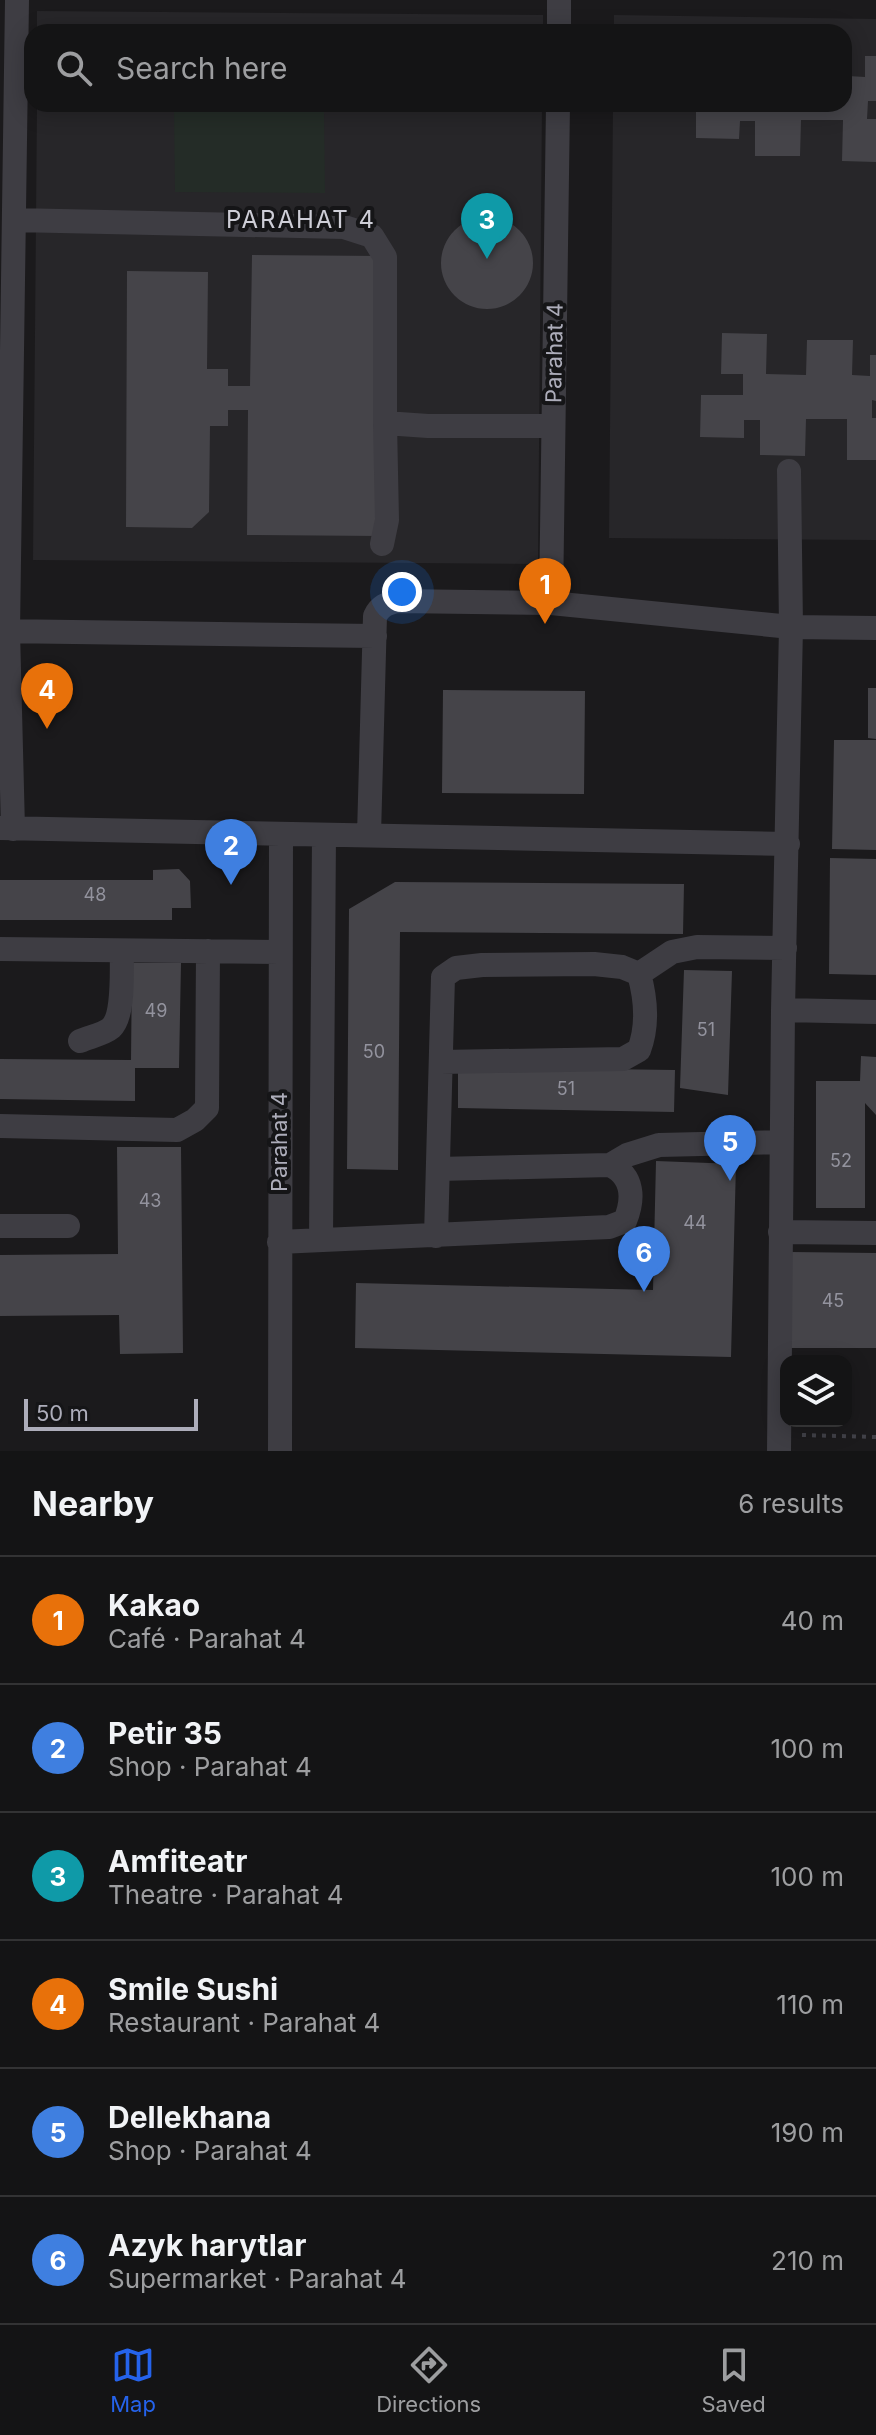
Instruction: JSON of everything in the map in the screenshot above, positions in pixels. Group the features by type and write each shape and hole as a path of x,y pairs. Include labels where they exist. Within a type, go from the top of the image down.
{"street":[{"path":"17,0 9,234 4,631 6,828 788,844"},
{"path":"559,0 559,24"},
{"name":"Parahat 4","path":"551,603 558,112"},
{"path":"9,234 344,227 372,236 385,257 387,520 382,544"},
{"path":"385,423 553,426"},
{"path":"779,1442 781,1142 791,627 789,471"},
{"path":"369,835 375,616 378,609 397,601 551,603 791,627 876,628"},
{"path":"4,631 375,636"},
{"name":"Parahat 4","path":"280,1451 281,834"},
{"path":"321,1240 324,835"},
{"path":"639,974 672,952 685,949 785,948"},
{"path":"0,949 280,952"},
{"path":"80,1041 110,1029 115,1021 119,1011 122,951"},
{"path":"0,1126 177,1130 195,1120 207,1108 208,951"},
{"path":"436,1236 443,977 456,968 482,965 594,964 622,967 639,974"},
{"path":"441,1062 623,1059 639,1050 645,1033 643,989 639,974"},
{"path":"783,1010 876,1012"},
{"path":"610,1165 627,1155 659,1145 781,1142"},
{"path":"279,1242 609,1227 625,1221 630,1209 629,1182 622,1170 610,1165 438,1169"},
{"path":"0,1226 68,1226"},
{"path":"780,1232 876,1233"}],"path":[{"path":"779,1442 876,1437"}],"shaded area":[{"path":"37,11 543,15 543,24 37,24"},
{"path":"614,15 876,19 876,540 609,538 613,112 852,112 852,24 614,24"},
{"path":"37,112 542,112 538,564 33,560"},
{"path":"174,112 324,112 325,193 175,192"}],"building":[{"path":"865,56 876,56 876,101 868,101 867,119 876,119 876,162 842,161 843,120 801,120 800,156 755,156 755,121 740,121 739,139 696,138 696,112 852,112 852,76 865,77"},
{"path":"487,217 505,221 520,230 529,245 533,263 529,281 520,296 505,305 487,309 469,305 454,296 445,281 441,263 445,245 454,230 469,221"},
{"path":"252,255 382,256 380,536 247,535 248,410 228,410 228,426 210,426 209,512 192,528 126,527 127,271 208,272 207,369 228,369 228,386 250,386"},
{"path":"722,333 767,334 766,374 806,375 807,340 853,340 852,375 870,376 870,355 876,355 876,401 872,400 872,418 876,418 876,460 847,460 847,419 806,419 805,456 760,455 760,420 744,420 744,438 700,437 701,395 743,395 743,374 721,374"},
{"path":"868,688 876,688 876,739 868,738"},
{"path":"443,690 585,691 584,794 442,793"},
{"path":"834,740 876,740 876,850 832,849"},
{"path":"830,858 876,859 876,975 829,974"},
{"path":"179,869 190,881 191,908 172,908 172,920 0,920 0,880 153,880 153,870"},
{"path":"395,882 684,884 683,934 400,932 398,1170 347,1169 349,909"},
{"path":"132,963 181,963 179,1068 135,1068 135,1101 0,1099 0,1059 131,1060"},
{"path":"684,970 732,971 728,1095 680,1088"},
{"path":"861,1056 876,1057 876,1115 865,1103 865,1208 816,1208 816,1081 860,1081"},
{"path":"458,1067 675,1070 674,1112 458,1108"},
{"path":"117,1147 181,1147 183,1353 120,1354 119,1315 0,1316 0,1255 118,1254"},
{"path":"656,1161 736,1164 731,1357 355,1348 356,1283 653,1290"},
{"path":"791,1252 876,1253 876,1348 790,1348"}],"place":[{"name":"Amfiteatr","path":"487,259"},
{"name":"Kakao","path":"545,624"},
{"name":"Smile Sushi","path":"47,729"},
{"name":"Petir 35","path":"231,885"},
{"name":"Dellekhana","path":"730,1181"},
{"name":"Azyk harytlar","path":"644,1292"}],"district":[{"name":"PARAHAT 4","path":"301,220"}]}
